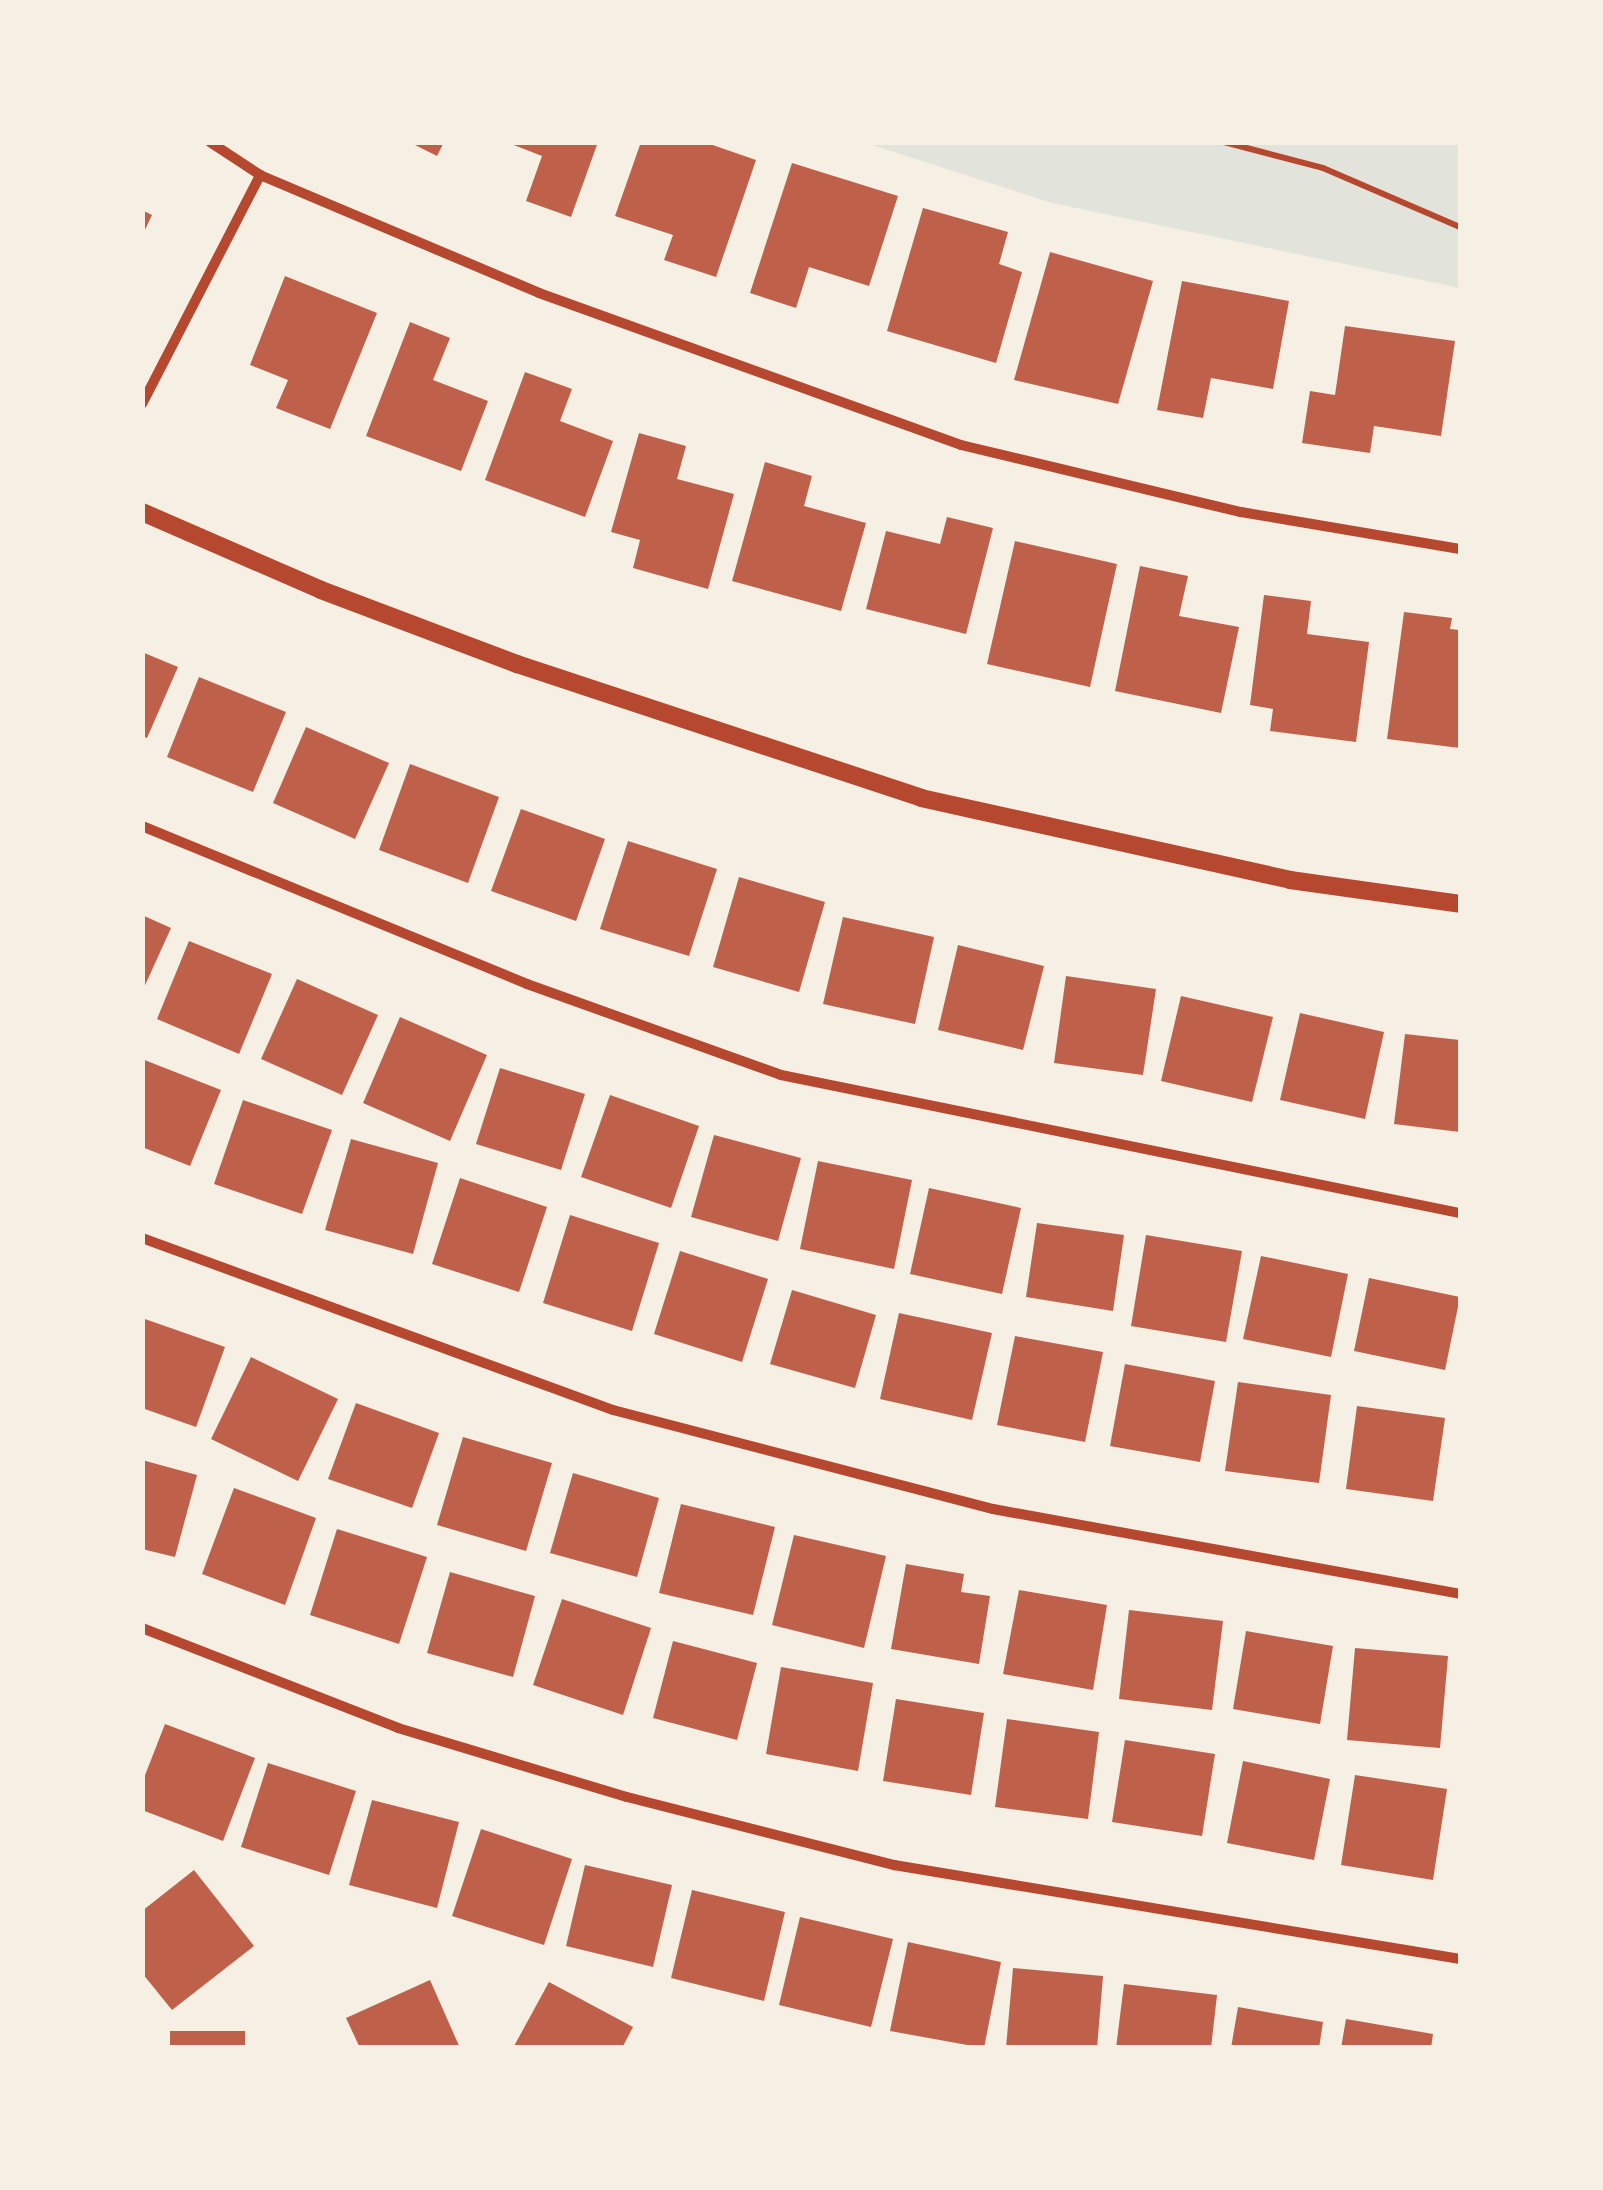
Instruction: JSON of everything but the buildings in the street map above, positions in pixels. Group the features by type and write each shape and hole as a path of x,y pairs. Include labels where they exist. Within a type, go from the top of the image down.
{"street":[{"path":"210,142 260,175 539,293 961,445 1240,512 1460,549"},
{"path":"142,404 260,175"},
{"path":"142,512 321,590 517,664 921,798 1290,880 1460,904"},
{"path":"142,826 510,977 781,1075 1460,1213"},
{"path":"142,1238 613,1410 993,1509 1460,1594"},
{"path":"142,1628 398,1728 627,1797 894,1865 1460,1959"}],"path":[{"path":"1224,142 1323,168 1460,227"}],"shaded area":[{"path":"866,143 1460,143 1460,288 1052,203"}]}
